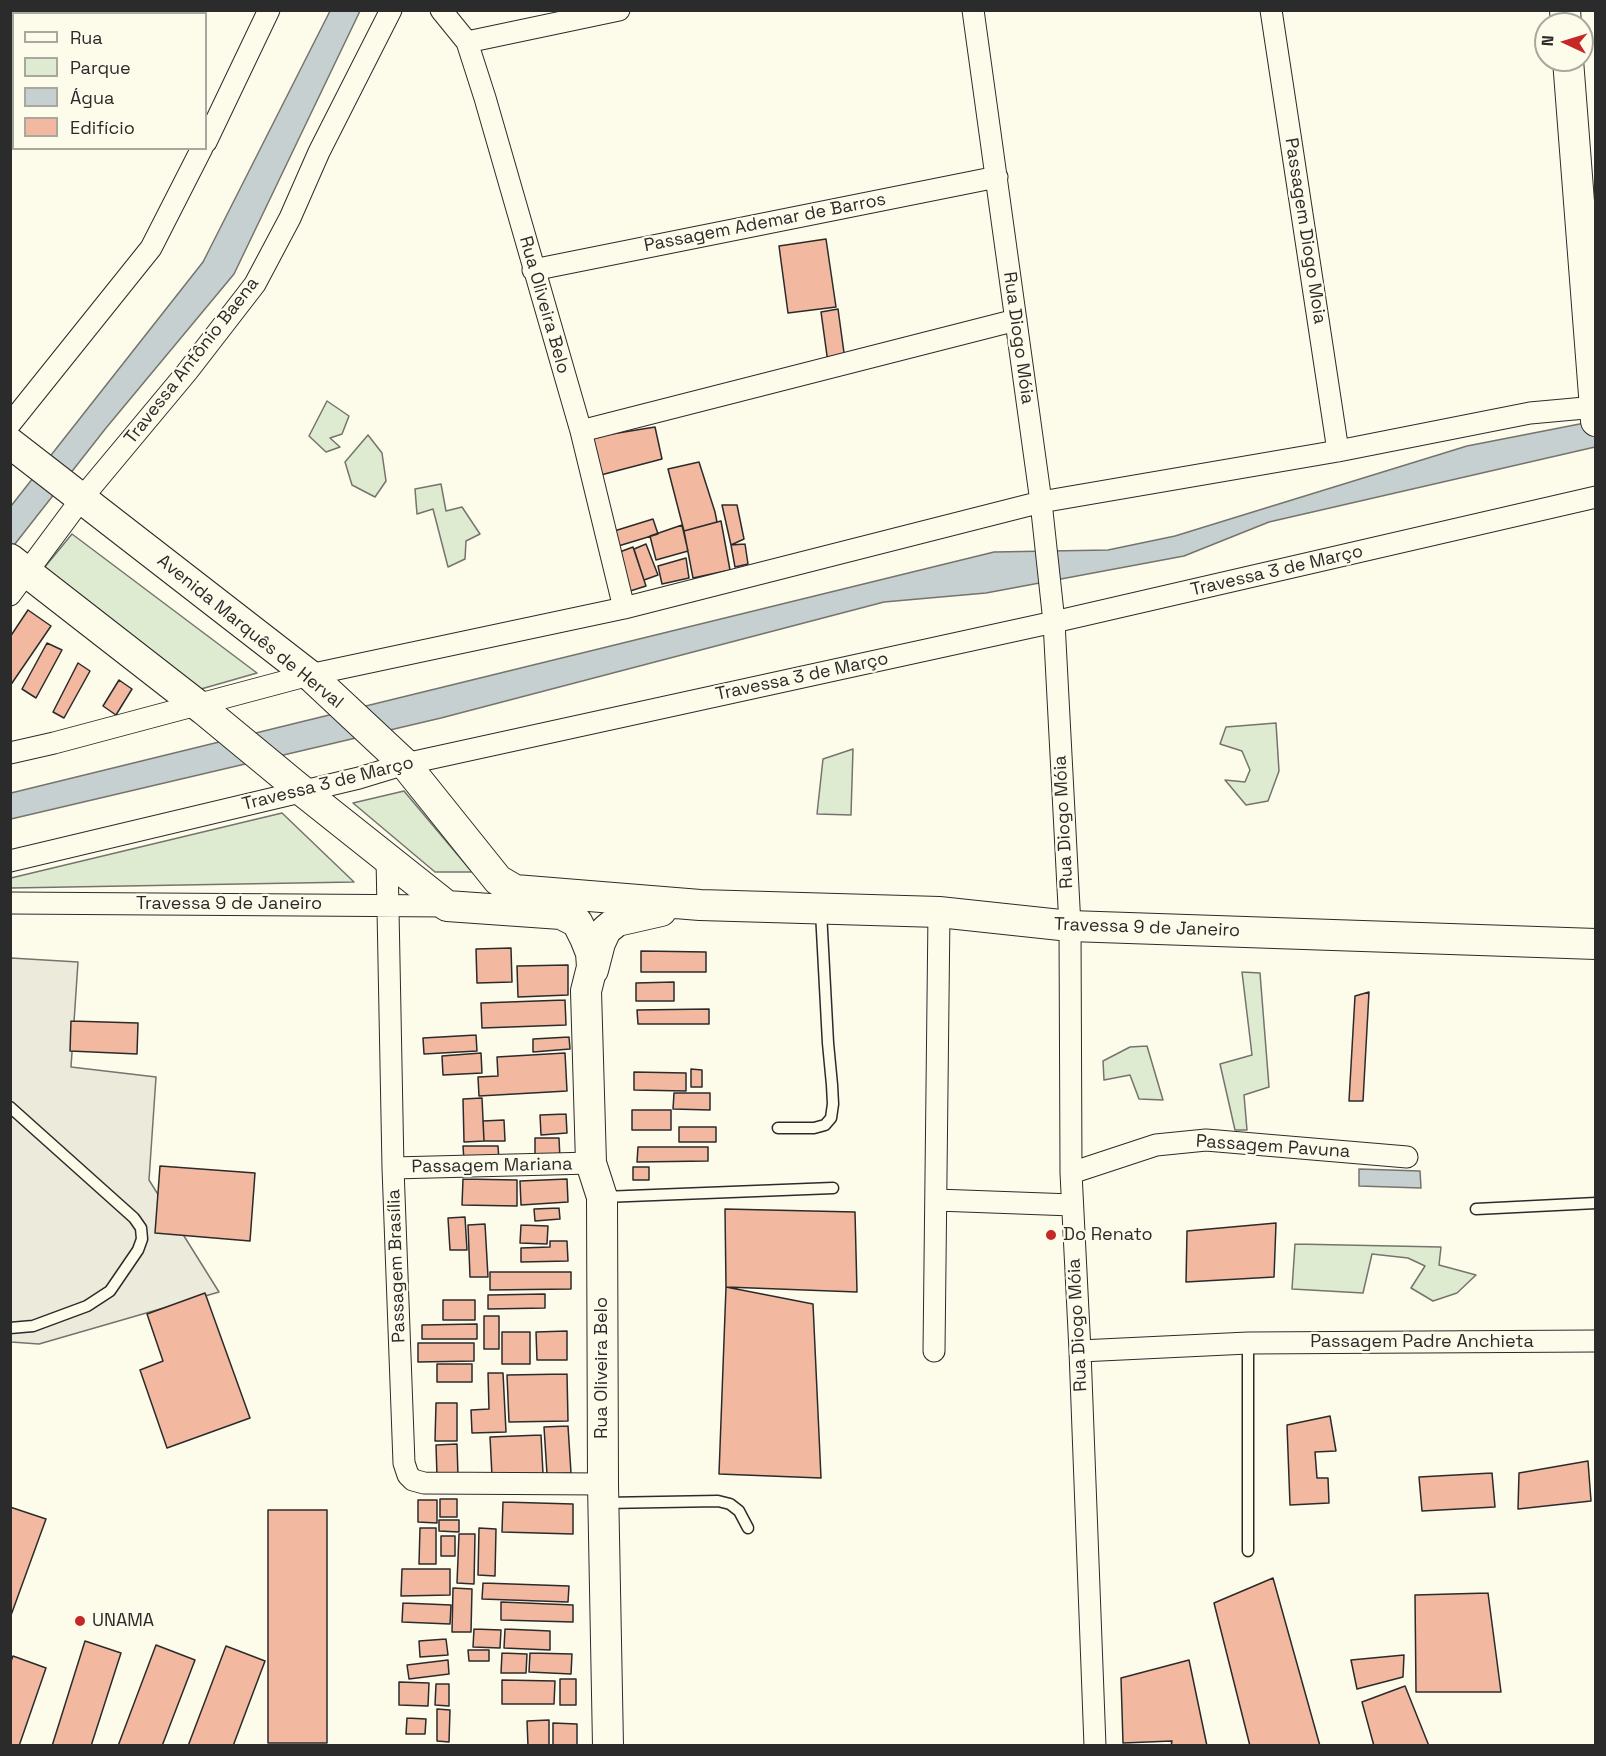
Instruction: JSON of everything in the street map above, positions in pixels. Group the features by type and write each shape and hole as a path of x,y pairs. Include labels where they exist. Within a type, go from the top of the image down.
{"main road":[{"path":"1569,72 1595,413"},
{"name":"Avenida Marquês de Herval","path":"10,443 311,677 403,763 498,880 515,890 700,905"},
{"path":"17,573 200,707 447,906"},
{"name":"Travessa 9 de Janeiro","path":"700,905 939,912 1070,926 1596,944"},
{"name":"Rua Oliveira Belo","path":"586,991 600,943 606,930 617,921 700,905"},
{"name":"Rua Oliveira Belo","path":"447,906 561,914 576,922 591,953 592,967 586,991 591,1163 602,1197 608,1746"}],"street":[{"name":"Travessa Antônio Baena","path":"17,573 74,491 187,372 255,284 290,218 319,152 391,10"},
{"name":"Rua Oliveira Belo","path":"441,10 467,42 485,98 581,431 624,608"},
{"path":"467,42 619,10"},
{"name":"Rua Diogo Móia","path":"973,10 1041,502 1054,616 1070,926 1071,1173 1095,1746"},
{"name":"Passagem Diogo Moia","path":"1271,10 1338,451"},
{"path":"207,137 213,108 265,12"},
{"path":"10,424 151,248 201,150"},
{"name":"Passagem Ademar de Barros","path":"533,270 997,177"},
{"path":"581,431 1016,320"},
{"path":"10,753 200,707 311,677 624,608 1041,502 1338,451 1530,413 1595,413"},
{"name":"Travessa 3 de Março","path":"10,861 299,788 359,778 403,763 1054,616 1596,497"},
{"name":"Passagem Brasília","path":"387,858 393,1168 404,1463 408,1475 413,1480 424,1484 604,1494"},
{"name":"Travessa 9 de Janeiro","path":"10,903 447,906"},
{"path":"934,1351 939,912"},
{"name":"Passagem Pavuna","path":"1071,1173 1156,1145 1206,1140 1407,1157"},
{"name":"Passagem Mariana","path":"393,1168 591,1163"},
{"path":"937,1200 1072,1205"},
{"name":"Passagem Padre Anchieta","path":"1080,1351 1248,1343 1596,1341"}],"lane":[{"path":"777,1128 814,1128 825,1125 831,1119 833,1104 821,908"},
{"path":"10,1107 134,1218 141,1228 142,1239 138,1250 110,1291 87,1306 33,1326 10,1328"},
{"path":"602,1197 834,1188"},
{"path":"1476,1209 1596,1203"},
{"path":"1248,1343 1248,1551"},
{"path":"604,1494 718,1501 730,1504 739,1510 748,1528"}],"green space":[{"path":"327,401 349,416 342,434 330,438 340,447 326,452 309,436"},
{"path":"368,435 382,453 386,481 375,497 352,485 345,462"},
{"path":"441,484 446,511 462,507 480,534 466,541 465,559 448,567 433,509 417,514 415,489"},
{"path":"72,534 257,673 187,693 39,574"},
{"path":"1276,723 1279,771 1268,801 1246,805 1225,780 1245,782 1250,770 1242,751 1220,744 1226,727"},
{"path":"853,749 851,815 817,814 823,759"},
{"path":"404,791 472,872 435,872 353,803"},
{"path":"282,813 354,882 11,888 11,878"},
{"path":"1242,972 1260,973 1269,1087 1244,1095 1247,1130 1235,1130 1220,1064 1252,1055"},
{"path":"1147,1046 1163,1100 1139,1099 1130,1075 1104,1080 1103,1061 1130,1047"},
{"path":"1295,1244 1441,1247 1439,1265 1476,1275 1457,1293 1433,1301 1411,1288 1425,1266 1408,1258 1372,1254 1363,1293 1292,1289"}],"shaded area":[{"path":"11,958 78,962 71,1067 156,1077 149,1180 219,1292 39,1344 11,1342"}],"water":[{"path":"330,11 360,11 234,274 106,428 11,549 11,506 203,262"},
{"path":"1595,421 1595,447 1269,522 1184,556 986,593 884,602 441,718 11,819 11,793 994,552 1108,550 1175,536 1467,446"},
{"path":"1359,1169 1420,1171 1421,1188 1359,1186"}],"building":[{"path":"10,26 12,27 12,146 10,148"},
{"path":"826,239 836,307 788,313 779,246"},
{"path":"838,309 845,360 828,363 821,312"},
{"path":"655,427 662,459 597,476 587,438"},
{"path":"699,462 717,522 684,531 668,469"},
{"path":"722,505 737,505 744,539 731,545"},
{"path":"653,519 658,534 615,547 611,532"},
{"path":"721,521 730,570 693,578 684,531"},
{"path":"682,525 688,551 656,560 650,536"},
{"path":"646,544 658,575 644,580 634,549"},
{"path":"745,544 748,564 735,567 731,545"},
{"path":"633,547 646,586 627,592 617,553"},
{"path":"686,558 689,578 662,584 658,566"},
{"path":"28,610 51,626 10,686 10,637"},
{"path":"47,643 62,650 36,698 22,689"},
{"path":"78,663 90,671 64,718 53,712"},
{"path":"119,680 132,689 116,715 103,706"},
{"path":"511,948 512,982 477,983 476,949"},
{"path":"641,951 706,952 706,972 641,972"},
{"path":"568,965 568,995 518,997 517,966"},
{"path":"674,982 674,1001 636,1001 636,983"},
{"path":"1369,992 1363,1101 1349,1101 1355,996"},
{"path":"565,1000 566,1025 482,1028 481,1003"},
{"path":"709,1009 709,1024 638,1024 637,1010"},
{"path":"71,1021 138,1023 137,1054 70,1051"},
{"path":"476,1035 477,1051 424,1054 423,1038"},
{"path":"569,1037 570,1049 533,1052 533,1039"},
{"path":"481,1053 482,1073 443,1075 442,1056"},
{"path":"565,1053 567,1091 479,1096 478,1077 498,1076 497,1057"},
{"path":"691,1069 702,1070 702,1087 691,1087"},
{"path":"634,1072 686,1073 686,1091 634,1090"},
{"path":"674,1093 710,1093 710,1110 673,1109"},
{"path":"482,1098 484,1141 464,1142 463,1099"},
{"path":"632,1110 671,1110 671,1130 632,1130"},
{"path":"566,1114 567,1133 541,1135 540,1115"},
{"path":"504,1120 505,1141 484,1141 483,1121"},
{"path":"679,1127 716,1127 716,1142 679,1142"},
{"path":"535,1138 559,1138 560,1159 535,1160"},
{"path":"463,1146 498,1146 499,1160 464,1161"},
{"path":"638,1147 708,1147 708,1161 637,1162"},
{"path":"160,1166 255,1173 250,1241 155,1233"},
{"path":"633,1167 649,1167 649,1180 633,1180"},
{"path":"463,1179 517,1180 517,1206 462,1205"},
{"path":"567,1179 568,1202 521,1205 520,1181"},
{"path":"559,1208 560,1219 535,1221 534,1209"},
{"path":"725,1209 855,1212 857,1292 726,1287"},
{"path":"465,1217 467,1250 450,1250 448,1218"},
{"path":"1276,1223 1274,1277 1186,1282 1187,1231"},
{"path":"485,1224 488,1277 470,1277 468,1225"},
{"path":"521,1225 548,1226 547,1244 520,1243"},
{"path":"550,1241 567,1241 568,1261 521,1262 521,1248 550,1247"},
{"path":"490,1272 571,1272 571,1289 490,1290"},
{"path":"726,1287 813,1304 821,1478 719,1474"},
{"path":"205,1293 250,1418 167,1448 140,1370 163,1361 147,1314"},
{"path":"545,1294 545,1308 488,1309 488,1295"},
{"path":"443,1300 475,1300 475,1320 443,1320"},
{"path":"484,1316 499,1316 499,1349 484,1349"},
{"path":"477,1324 477,1339 422,1339 422,1325"},
{"path":"567,1331 567,1360 537,1360 536,1332"},
{"path":"502,1332 530,1332 530,1364 502,1364"},
{"path":"418,1343 474,1343 474,1361 418,1362"},
{"path":"437,1364 472,1364 472,1382 437,1382"},
{"path":"488,1373 503,1373 506,1432 472,1433 471,1410 489,1409"},
{"path":"567,1374 568,1421 509,1422 507,1375"},
{"path":"436,1403 457,1403 457,1441 435,1441"},
{"path":"1330,1416 1336,1451 1315,1452 1317,1478 1328,1478 1329,1503 1290,1505 1287,1425"},
{"path":"568,1426 571,1473 547,1474 544,1427"},
{"path":"541,1435 543,1474 492,1476 490,1437"},
{"path":"457,1444 458,1476 437,1477 436,1445"},
{"path":"1588,1461 1591,1501 1518,1509 1519,1473"},
{"path":"1492,1473 1495,1507 1422,1511 1419,1477"},
{"path":"440,1499 457,1499 457,1517 440,1517"},
{"path":"418,1500 437,1500 437,1523 418,1522"},
{"path":"503,1502 573,1504 573,1534 502,1532"},
{"path":"10,1507 46,1519 10,1618"},
{"path":"268,1510 327,1510 327,1743 268,1743"},
{"path":"439,1520 459,1520 459,1532 439,1531"},
{"path":"420,1528 436,1528 436,1564 419,1564"},
{"path":"479,1528 496,1529 495,1576 478,1575"},
{"path":"459,1534 475,1534 474,1584 457,1583"},
{"path":"441,1536 455,1536 455,1556 441,1556"},
{"path":"402,1569 450,1569 450,1595 401,1596"},
{"path":"1273,1578 1320,1746 1250,1746 1214,1603"},
{"path":"483,1583 569,1586 568,1602 482,1599"},
{"path":"453,1588 472,1589 471,1632 452,1632"},
{"path":"1488,1593 1501,1692 1416,1692 1415,1595"},
{"path":"501,1602 573,1605 573,1622 501,1620"},
{"path":"403,1603 451,1605 450,1624 402,1622"},
{"path":"474,1629 501,1630 500,1648 473,1647"},
{"path":"505,1629 550,1631 550,1650 504,1648"},
{"path":"446,1639 448,1655 420,1657 419,1641"},
{"path":"85,1641 121,1653 91,1746 52,1746"},
{"path":"156,1645 195,1660 162,1746 118,1746"},
{"path":"226,1646 265,1661 233,1746 188,1746"},
{"path":"468,1650 489,1650 489,1661 469,1661"},
{"path":"502,1653 527,1654 526,1673 501,1673"},
{"path":"530,1653 572,1654 571,1674 529,1672"},
{"path":"1404,1655 1403,1677 1357,1689 1351,1660"},
{"path":"13,1656 46,1668 19,1746 10,1746 10,1664"},
{"path":"448,1660 449,1674 409,1679 407,1665"},
{"path":"1189,1660 1207,1746 1171,1746 1172,1741 1123,1743 1121,1678"},
{"path":"560,1679 576,1679 576,1705 560,1705"},
{"path":"502,1680 555,1681 554,1704 502,1704"},
{"path":"399,1682 429,1683 428,1706 399,1705"},
{"path":"436,1684 449,1684 449,1706 435,1705"},
{"path":"1405,1686 1429,1746 1374,1746 1362,1702"},
{"path":"437,1709 450,1710 449,1742 437,1741"},
{"path":"407,1718 426,1719 425,1734 406,1734"},
{"path":"549,1720 549,1746 528,1746 527,1721"},
{"path":"553,1723 577,1724 577,1746 553,1746"}],"place":[{"name":"Do Renato","path":"1051,1235"},
{"name":"UNAMA","path":"80,1621"}]}
